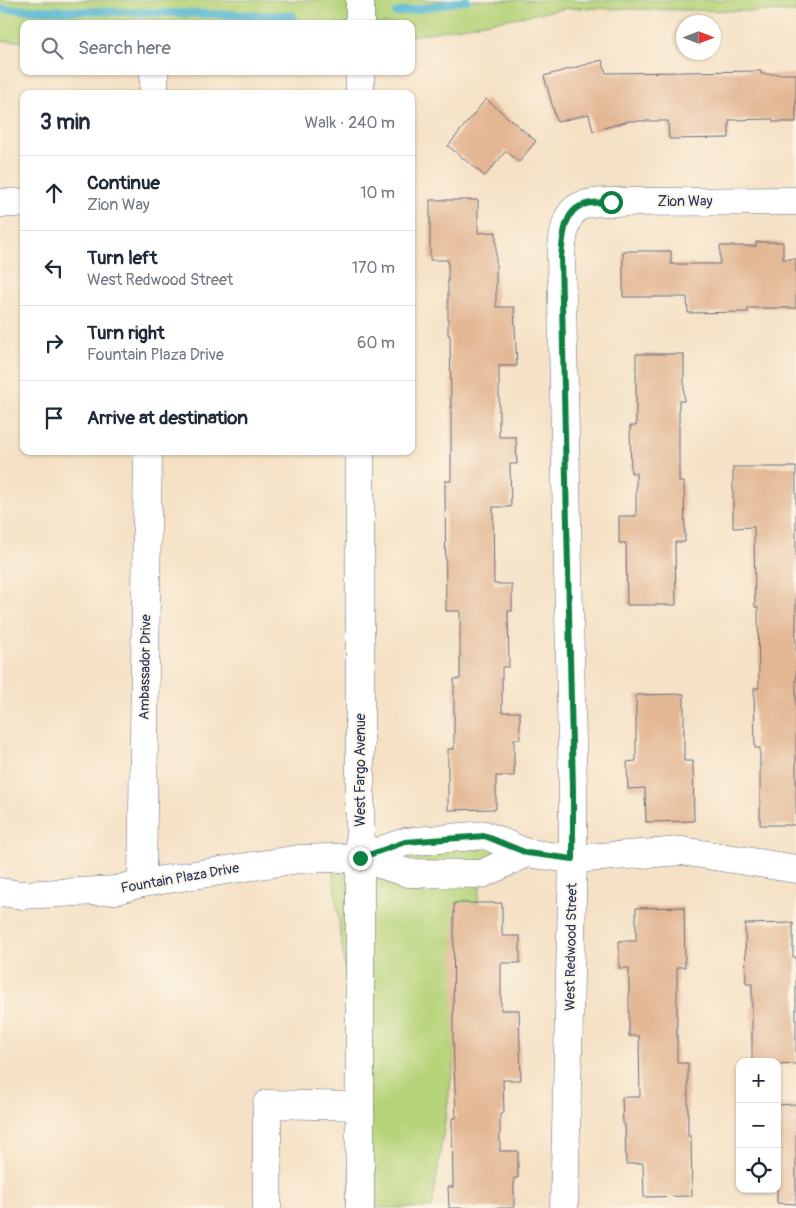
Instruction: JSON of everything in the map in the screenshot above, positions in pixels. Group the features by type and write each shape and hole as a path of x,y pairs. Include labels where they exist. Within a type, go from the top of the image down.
{"street":[{"path":"360,0 360,20"},
{"path":"154,75 154,90"},
{"path":"360,75 360,90"},
{"name":"Zion Way","path":"575,208 584,204 611,202 796,201"},
{"path":"0,203 20,204"},
{"name":"West Redwood Street","path":"564,1208 573,790 561,257 564,230 570,214 575,208"},
{"name":"Ambassador Drive","path":"142,883 148,455"},
{"name":"West Fargo Avenue","path":"360,455 360,1208"},
{"name":"Fountain Plaza Drive","path":"360,858 405,842 485,836 527,853 573,859 682,851 796,869"},
{"name":"Fountain Plaza Drive","path":"0,892 22,895 116,890 142,883 299,859 360,858 408,873 482,874 527,853"},
{"path":"267,1208 267,1104 360,1106"}],"green space":[{"path":"0,0 796,0 796,12 569,8 415,35 415,20 20,20 20,41 0,41"},
{"path":"485,835 527,853 482,874 432,1208 349,1208 352,1028 331,858 326,845"}],"building":[{"path":"602,60 606,73 761,71 761,74 796,74 796,122 773,122 773,119 729,120 729,138 669,139 668,121 629,121 593,131 589,114 557,122 544,76"},
{"path":"486,99 536,141 519,162 506,151 485,176 448,146"},
{"path":"430,200 478,200 478,233 496,232 496,307 514,307 517,366 499,366 499,437 516,437 517,464 510,464 511,507 493,507 494,584 512,584 512,611 508,611 509,667 502,667 502,712 520,712 520,739 514,739 514,776 496,776 496,809 448,810 448,749 454,749 454,679 460,679 460,611 446,611 445,481 451,481 448,260 430,260"},
{"path":"756,242 783,242 783,259 796,259 796,308 748,308 748,312 688,313 687,297 623,297 623,251 671,251 671,264 720,264 720,246 756,246"},
{"path":"636,354 684,354 684,401 679,401 679,482 684,482 685,542 675,542 676,605 627,605 626,543 619,543 619,516 636,516 636,473 631,473 630,426 636,426"},
{"path":"733,467 796,467 796,825 760,825 760,748 755,748 754,688 759,688 758,607 755,607 754,527 733,528"},
{"path":"684,694 684,761 693,761 694,821 646,822 645,788 628,789 627,762 636,761 636,695"},
{"path":"454,903 502,903 502,936 520,936 520,963 501,963 501,1010 519,1010 521,1080 503,1080 504,1113 500,1114 500,1151 518,1151 518,1178 514,1178 514,1208 449,1208 448,1187 453,1187 452,1118 456,1118 453,1037"},
{"path":"684,907 685,967 677,967 677,1063 688,1063 688,1136 691,1136 692,1196 644,1197 643,1163 626,1164 622,1097 640,1097 639,1036 629,1036 629,968 619,968 619,941 636,941 636,908"},
{"path":"793,923 793,957 796,957 796,1064 781,1065 781,1058 752,1058 752,984 746,984 745,924"},
{"path":"796,1104 796,1204 777,1203 777,1193 781,1193 781,1105"}],"waterway":[{"path":"396,13 467,0"},
{"path":"0,9 293,16"}],"route":[{"path":"360,858 405,842 485,836 527,853 573,859 561,257 564,230 570,214 575,208 584,204 611,202"}]}
